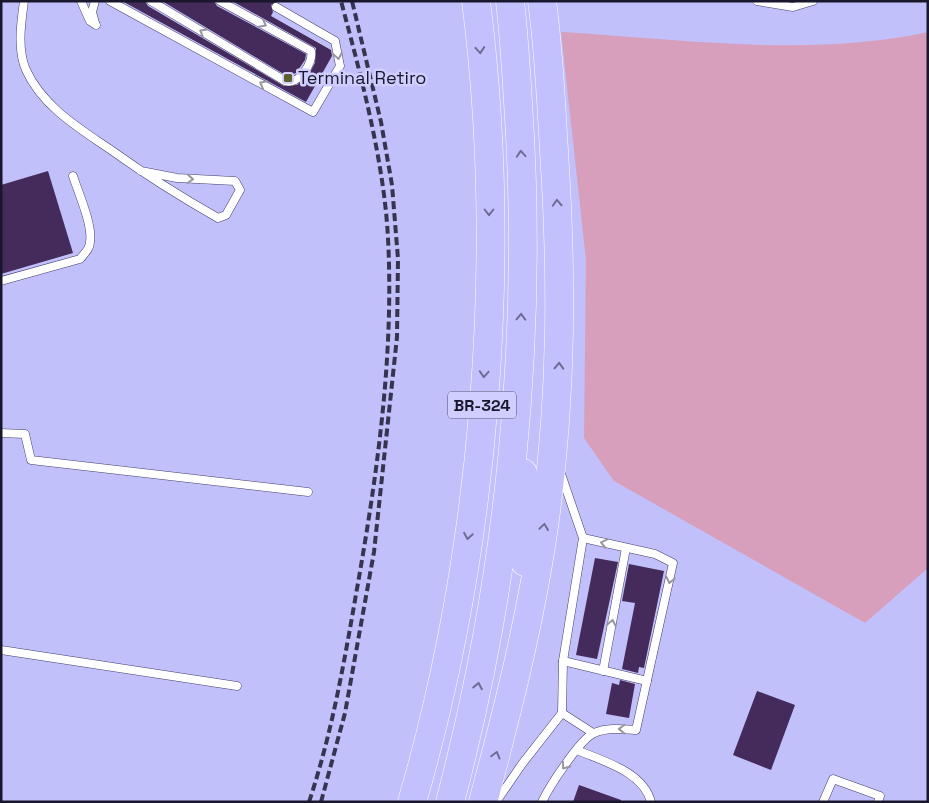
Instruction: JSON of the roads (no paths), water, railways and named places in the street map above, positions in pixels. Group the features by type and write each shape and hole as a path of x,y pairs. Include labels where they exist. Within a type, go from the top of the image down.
{"highway":[{"name":"BR-324","path":"412,802 432,733 447,666 469,531 483,397 488,316 489,167 476,1"},
{"name":"BR-324","path":"450,802 467,738 490,620 517,398 522,314 522,165 510,1"},
{"path":"483,802 525,631 540,550 553,444 561,314 559,238 550,86 542,1"},
{"path":"517,398 525,494 525,631"}],"lane":[{"path":"24,1 22,49 26,68 36,87 60,113 141,171 218,218 226,216 240,190 235,181 177,178 141,171"},
{"path":"81,1 87,16 96,26 92,12 95,1"},
{"path":"110,1 313,112 340,66 335,41 276,7"},
{"path":"151,1 285,81 290,83 297,80 312,59 310,49 220,1"},
{"path":"757,1 793,7 814,1"},
{"path":"1,281 80,259 86,252 90,243 90,232 73,176"},
{"path":"1,433 25,434 31,460 308,492"},
{"path":"496,802 522,764 562,713 563,661 583,538 566,494 553,444"},
{"path":"542,802 548,789 577,750 593,733 618,728 636,730 673,563 655,554 583,538"},
{"path":"602,671 626,548"},
{"path":"1,650 237,686"},
{"path":"563,661 648,681"},
{"path":"562,713 593,733"},
{"path":"577,750 620,768 641,784 651,802"},
{"path":"823,802 832,779 880,796 878,802"}],"railway":[{"path":"309,802 325,748 338,693 365,540 383,411 389,324 388,238 382,179 371,119 341,1"},
{"path":"321,802 345,713 374,552 397,337 398,259 392,185 381,122 352,1"}],"place":[{"name":"Terminal Retiro","path":"288,78"}]}
